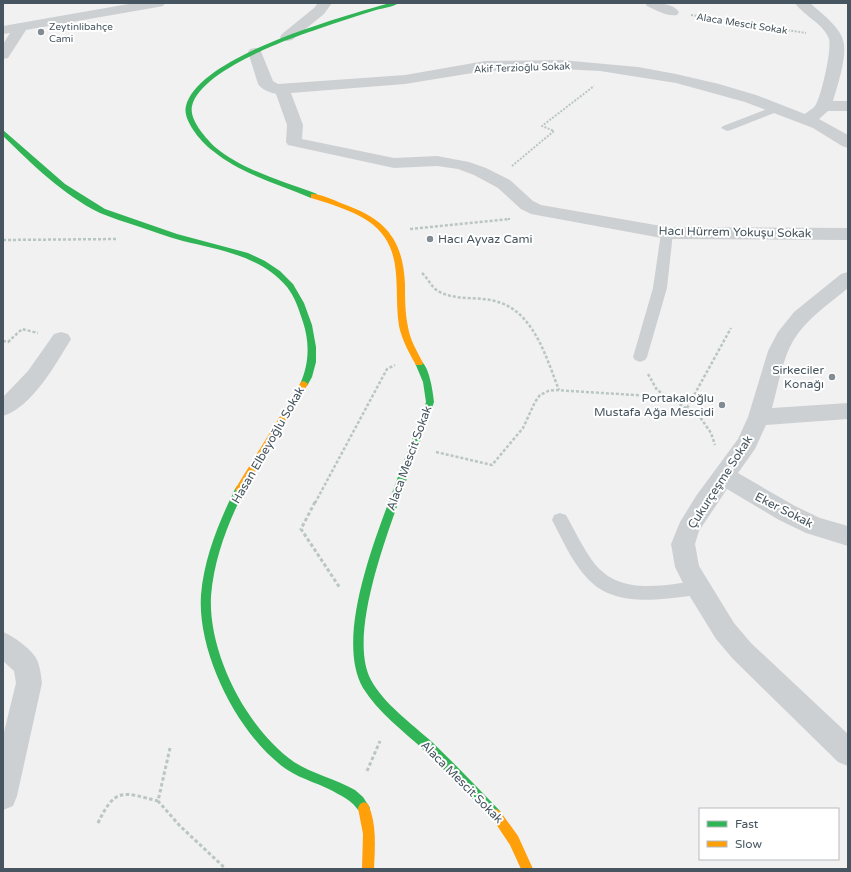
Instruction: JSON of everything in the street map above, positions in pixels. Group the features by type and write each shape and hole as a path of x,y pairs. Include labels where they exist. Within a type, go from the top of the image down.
{"street":[{"path":"3,30 133,5 158,3"},
{"path":"287,37 319,11 325,3"},
{"name":"Alaca Mescit Sokak","path":"396,3 355,14 287,37 220,70 200,86 193,94 189,102 189,113 203,140 213,150 247,169 364,215 385,231 393,244 400,266 403,324 406,338 429,385 431,394 430,402 375,554 360,618 358,651 360,668 367,684 380,702 452,768 487,804 509,831 520,849 527,869"},
{"path":"652,3 672,12"},
{"path":"802,3 835,37 838,46 837,57 823,106 807,120 834,133 848,143"},
{"path":"3,55 21,27"},
{"name":"Akif Terzioğlu Sokak","path":"255,52 266,84 269,87 282,89 428,76 484,66 556,64 657,75 702,84 734,92 807,120"},
{"name":"Hacı Hürrem Yokuşu Sokak","path":"282,89 295,125 294,142 394,163 408,164 436,160 447,161 468,167 496,180 510,188 524,204 530,208 667,233 848,234"},
{"path":"823,106 848,106"},
{"name":"Hasan Elbeyoğlu Sokak","path":"3,132 60,183 89,204 105,212 185,239 224,248 249,256 268,264 282,275 294,288 304,308 312,335 312,359 310,373 248,476 229,513 217,543 207,596 207,620 224,680 238,709 264,741 284,761 299,771 356,797"},
{"name":"Çukurçeşme Sokak","path":"848,278 801,318 785,337 778,351 759,417 747,443 704,503 688,529 683,544 687,567 698,588 725,631 738,646 848,753"},
{"path":"3,408 25,390 37,377 61,339"},
{"path":"759,417 848,411"},
{"name":"Eker Sokak","path":"723,476 787,513 814,526 848,536"},
{"path":"3,644 26,665 29,683 3,796"},
{"path":"356,797 364,810 369,844 370,860 368,869"}],"lane":[{"path":"727,128 778,108"},
{"path":"640,357 660,288 667,233"},
{"path":"560,520 589,568 599,579 610,587 642,592 698,588"}],"path":[{"name":"Alaca Mescit Sokak","path":"672,12 835,37"},
{"path":"496,180 554,131 542,126 615,70"},
{"path":"385,231 477,223 551,213"},
{"path":"3,240 121,239"},
{"path":"400,266 422,272 426,275 434,288 441,292 459,298 490,299 506,305 516,312 526,320 541,345 559,390"},
{"path":"687,408 731,328"},
{"path":"3,341 8,342 22,329 61,339"},
{"path":"360,618 301,529 386,369 416,357"},
{"path":"640,357 658,392 687,408 706,422 712,432 723,476"},
{"path":"414,446 492,465 523,428 535,402 540,395 548,391 559,390 666,397"},
{"path":"356,797 392,713"},
{"path":"158,801 170,748"},
{"path":"98,823 103,811 111,800 119,794 126,793 158,801 180,826 226,869"}],"traffic: fast":[{"path":"314,196 252,172 213,149 203,138 190,117 189,105 200,87 220,70 248,55 280,40 314,28 396,3"},
{"path":"3,132 62,185 75,195 102,211 174,236 245,255 262,262 277,272 290,286 300,303 308,325 312,355 310,370 304,384"},
{"path":"419,363 427,382 430,402 375,554 360,618 358,651 360,668 367,684 380,702 452,769 496,815"},
{"path":"240,489 233,503 216,548 211,564 206,595 207,622 221,671 235,702 244,717 254,731 277,755 299,771 351,794 364,808"}],"traffic: slow":[{"path":"314,196 364,215 378,225 388,235 398,258 400,271 401,311 404,329 419,363"},
{"path":"240,489 304,384"},
{"path":"364,808 369,834 368,869"},
{"path":"496,815 514,840 527,869"}],"place":[{"name":"Zeytinlibahçe Cami","path":"41,32"},
{"name":"Hacı Ayvaz Cami","path":"430,239"},
{"name":"Sirkeciler Konağı","path":"832,377"},
{"name":"Portakaloğlu Mustafa Ağa Mescidi","path":"722,405"}]}
